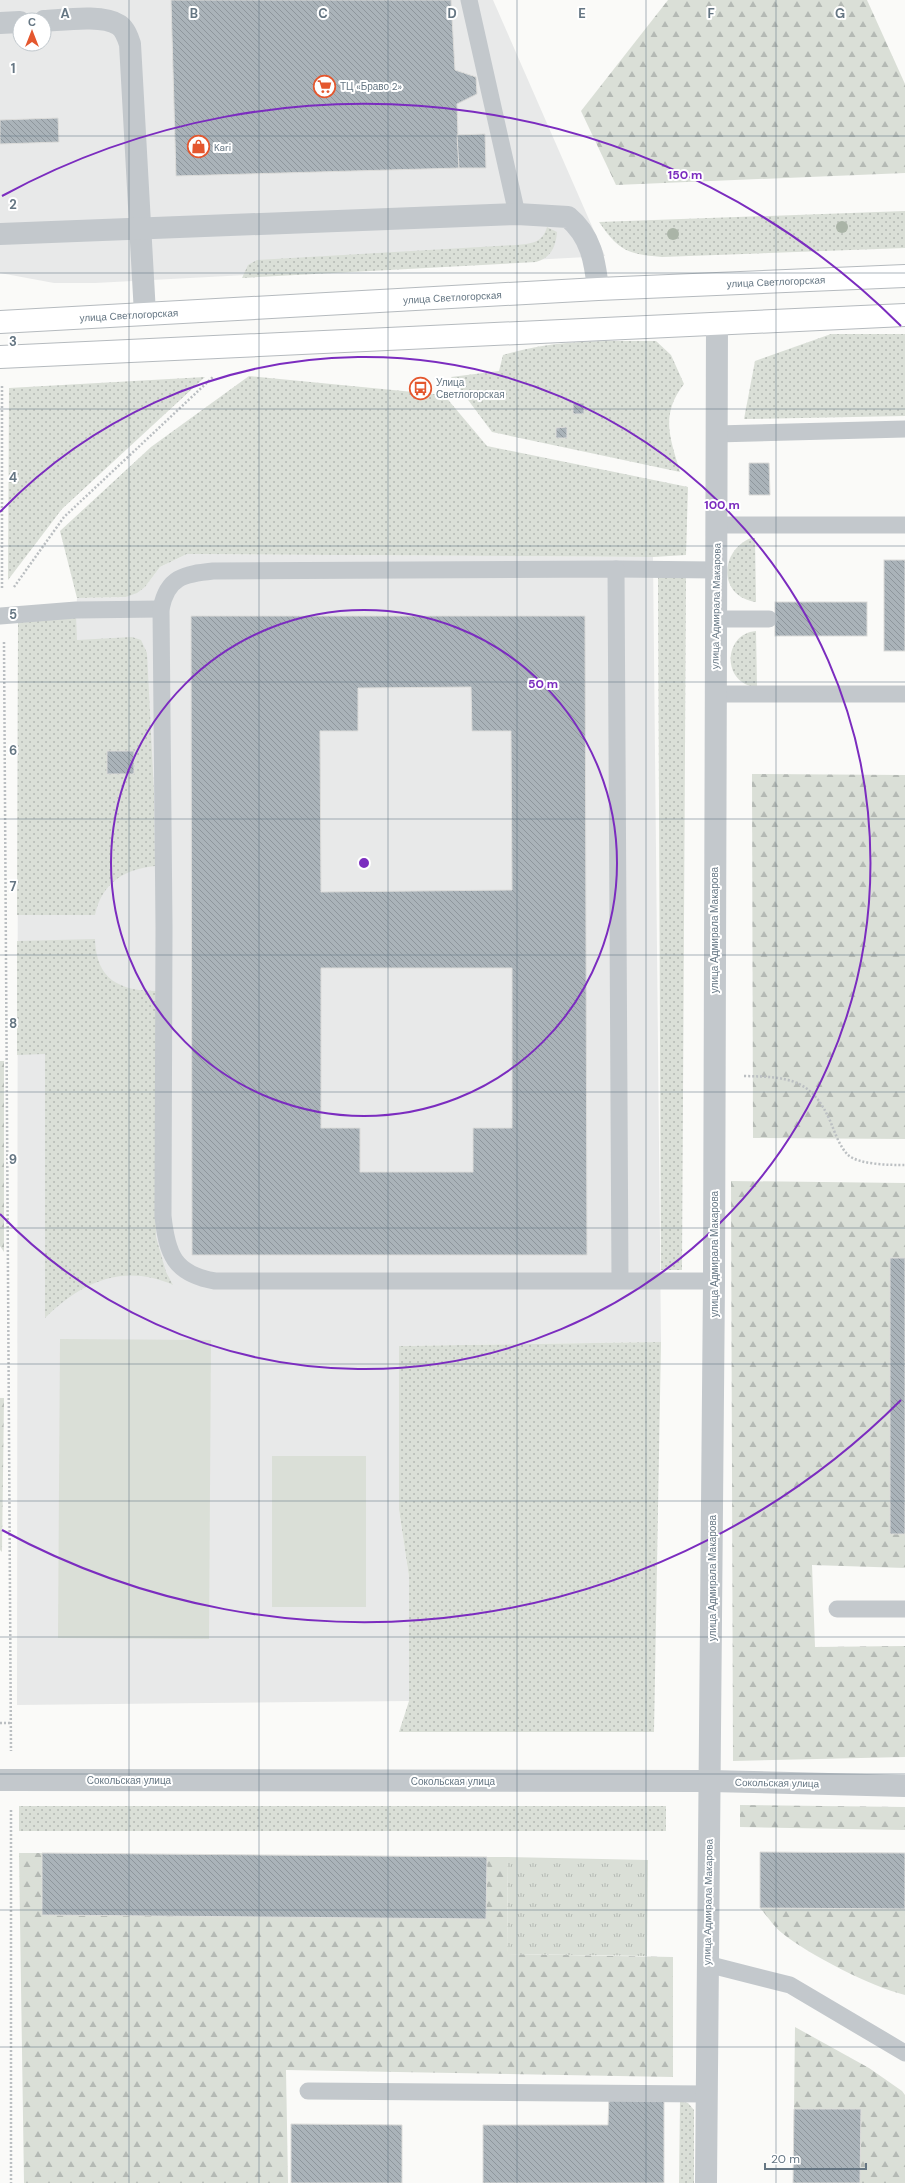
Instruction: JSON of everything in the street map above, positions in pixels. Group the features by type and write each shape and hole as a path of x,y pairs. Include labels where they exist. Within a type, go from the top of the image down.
{"main road":[{"name":"улица Светлогорская","path":"0,322 598,289 905,276"},
{"path":"0,357 905,315"}],"street":[{"path":"52,21 92,19 110,20 120,26 130,44 145,314"},
{"path":"0,23 12,22"},
{"path":"0,234 517,214 568,217 583,231 593,253 598,289"},
{"name":"улица Адмирала Макарова","path":"706,2183 707,1964 711,1781 714,1281 717,324"},
{"name":"Сокольская улица","path":"6,1780 711,1781 905,1786"}],"lane":[{"path":"469,0 517,214"},
{"path":"716,434 905,429"},
{"path":"716,524 905,524"},
{"path":"616,568 620,1281"},
{"path":"714,1281 215,1281 199,1278 188,1273 177,1265 169,1251 165,1236 163,1216 164,919 161,609 163,597 174,581 195,573 213,571 616,568 716,570"},
{"path":"2,612 161,609"},
{"path":"716,619 769,619"},
{"path":"715,694 905,694"},
{"path":"837,1609 905,1609"},
{"path":"707,1964 790,1985 905,2053"},
{"path":"308,2091 707,2094"}],"path":[{"path":"2,612 64,517 217,373"},
{"path":"2,381 2,612 8,1049 10,1723 6,1780 11,2183"},
{"path":"714,1075 776,1077 797,1082 817,1096 837,1138 849,1155 868,1163 905,1165"},
{"path":"0,1723 10,1723"}],"shaded area":[{"path":"0,0 493,0 605,256 95,283 54,283 0,273"},
{"path":"187,554 653,557 661,1342 399,1346 399,1510 409,1577 409,1701 17,1705 18,619 76,610 77,598 126,597 145,587 160,567"}],"green space":[{"path":"668,0 867,0 905,84 905,173 616,185 581,111"},
{"path":"905,211 905,248 662,257 640,254 625,249 612,239 599,222"},
{"path":"547,227 557,232 554,247 545,258 536,262 242,278 248,265 257,260 521,245 535,242 542,236"},
{"path":"831,334 905,334 905,416 744,419 755,361"},
{"path":"656,341 671,355 684,384 672,406 669,427 680,472 492,432 451,377 499,371 503,355 542,346 579,342"},
{"path":"249,376 444,395 487,446 688,487 686,555 653,557 187,554 160,567 145,587 137,593 126,597 77,598 60,531 151,447"},
{"path":"205,377 62,509 8,580 9,388"},
{"path":"751,538 755,538 756,602 744,598 735,592 729,583 727,573 728,563 733,553 740,544"},
{"path":"658,574 686,574 682,1270 661,1270"},
{"path":"76,616 77,640 132,637 141,640 147,653 154,793 155,866 134,870 124,874 116,880 103,894 95,915 17,915 18,619"},
{"path":"756,631 757,687 746,684 737,678 732,669 731,659 732,650 737,641 745,634"},
{"path":"752,774 905,775 905,1139 753,1138"},
{"path":"95,939 96,953 100,964 105,973 112,980 132,989 157,991 156,1237 166,1272 173,1285 155,1279 137,1276 120,1276 104,1280 89,1286 74,1295 59,1305 45,1318 45,1054 17,1055 17,941"},
{"path":"0,1061 4,1061 4,1252 0,1246"},
{"path":"731,1181 905,1183 905,1258 890,1258 890,1534 905,1534 905,1568 812,1565 815,1647 905,1646 905,1757 733,1761"},
{"path":"60,1339 211,1340 209,1639 58,1638"},
{"path":"661,1342 654,1732 399,1732 409,1701 409,1577 399,1510 399,1346"},
{"path":"0,1398 4,1398 2,1552 0,1550"},
{"path":"272,1456 366,1456 366,1607 272,1607"},
{"path":"740,1805 905,1807 905,1830 740,1827"},
{"path":"19,1806 666,1806 666,1831 19,1831"},
{"path":"19,1853 42,1853 42,1915 486,1919 487,1857 508,1857 507,1954 673,1957 673,2077 286,2070 288,2183 24,2183"},
{"path":"508,1857 648,1860 647,1956 507,1954"},
{"path":"760,1908 905,1909 905,1995 875,1985 841,1969 794,1942 773,1925"},
{"path":"795,2027 869,2068 902,2091 905,2095 905,2183 860,2183 861,2109 794,2109"},
{"path":"680,2101 688,2103 694,2110 694,2183 679,2183"}],"building":[{"name":"ТЦ «Браво 2»","path":"171,0 451,0 455,70 476,77 477,94 457,104 459,168 176,176"},
{"path":"58,118 59,142 0,144 0,120"},
{"path":"485,134 486,168 459,168 457,135"},
{"path":"573,403 584,403 584,414 573,414"},
{"path":"567,427 567,438 556,438 556,428"},
{"path":"749,463 769,463 770,495 749,495"},
{"path":"884,560 905,560 905,651 884,651"},
{"path":"775,602 867,602 867,636 775,636"},
{"path":"191,616 585,616 587,1255 192,1255","holes":["471,687 472,731 511,731 512,890 321,892 320,731 358,731 358,688","321,968 512,968 512,1128 473,1128 473,1172 360,1172 360,1128 321,1128"]},
{"path":"107,751 134,751 134,774 107,774"},
{"path":"890,1258 905,1258 905,1534 890,1534"},
{"path":"760,1852 905,1853 905,1909 760,1908"},
{"path":"42,1853 487,1857 486,1919 42,1915"},
{"path":"609,2096 664,2096 664,2183 483,2183 483,2125 608,2125"},
{"path":"794,2109 861,2109 860,2183 793,2183"},
{"path":"291,2124 402,2125 402,2183 291,2183"}],"place":[{"name":"ТЦ «Браво 2»","path":"325,86"},
{"name":"Kari","path":"199,147"},
{"name":"Улица Светлогорская","path":"421,388"}]}
